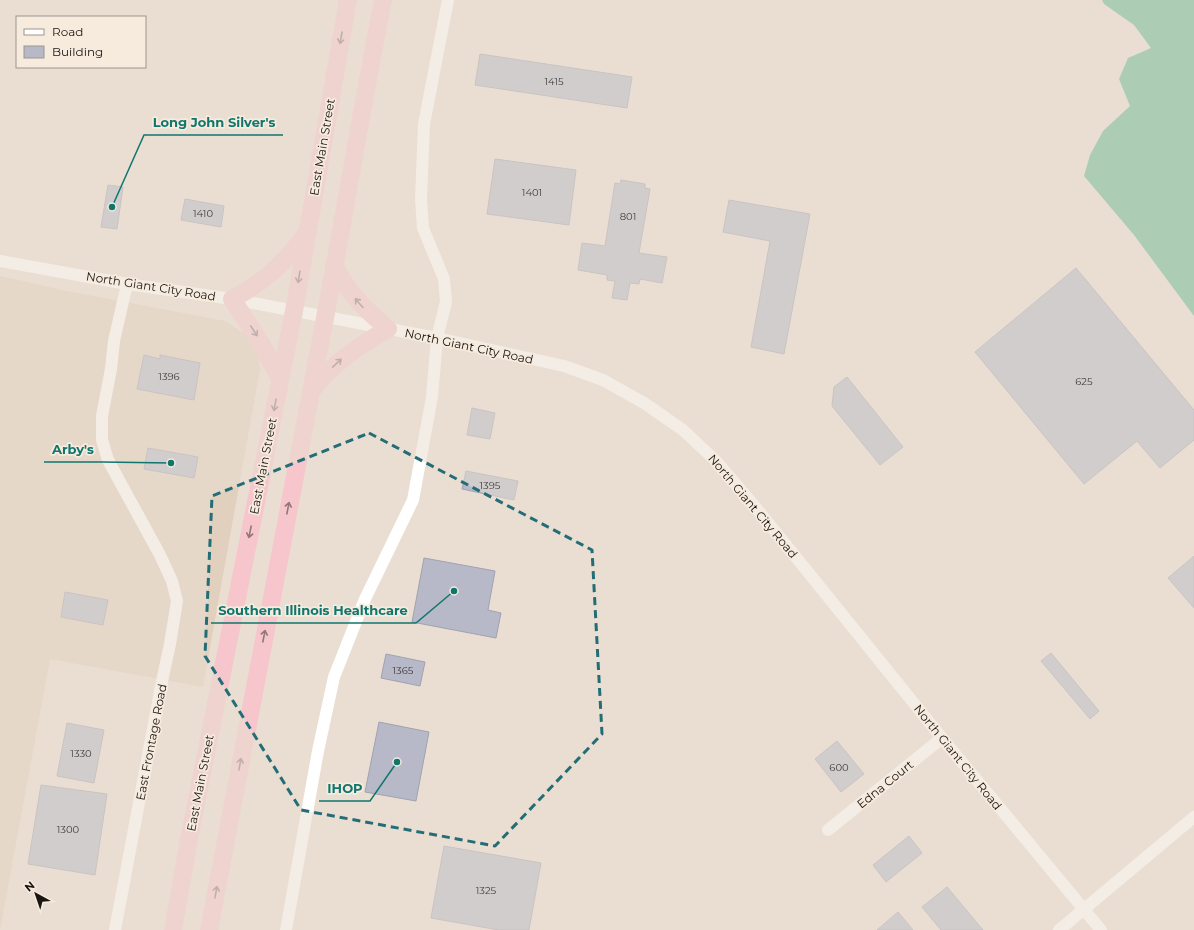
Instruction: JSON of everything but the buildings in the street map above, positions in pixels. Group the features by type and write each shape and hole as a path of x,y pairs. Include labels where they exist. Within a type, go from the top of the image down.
{"highway":[{"name":"East Main Street","path":"173,930 189,839 294,311 348,0"},
{"path":"209,930 247,723 311,392 370,64 383,0"},
{"path":"280,379 261,343 232,299 252,288 267,277 294,250 307,233"},
{"path":"311,392 324,376 343,357 361,344 388,329 357,301 342,281 334,265"}],"street":[{"path":"286,930 317,758 334,678 365,599 412,500 432,397 437,338 446,302 444,279 423,228 421,199 424,124 448,0"},
{"name":"North Giant City Road","path":"0,261 127,284 232,299 437,338 564,366 603,380 644,404 683,430 716,461 757,509 942,738 1101,930"},
{"name":"East Frontage Road","path":"115,930 170,644 176,601 172,580 108,460 102,440 102,416 111,369 114,341 127,284"},
{"name":"Edna Court","path":"828,830 942,738"},
{"path":"1059,930 1194,817"}],"highlighted area":[{"path":"369,433 592,550 602,734 495,846 301,810 205,656 212,496"}],"shaded area":[{"path":"0,276 67,291 225,321 245,334 256,347 260,369 203,687 50,659 0,930"}],"green space":[{"path":"1102,0 1194,0 1194,316 1134,235 1084,176 1090,155 1103,131 1130,106 1119,79 1128,58 1151,48 1134,25 1104,4"}],"place":[{"name":"Long John Silver's","path":"112,207"},
{"name":"Arby's","path":"171,463"},
{"name":"Southern Illinois Healthcare","path":"454,591"},
{"name":"IHOP","path":"397,762"}]}
